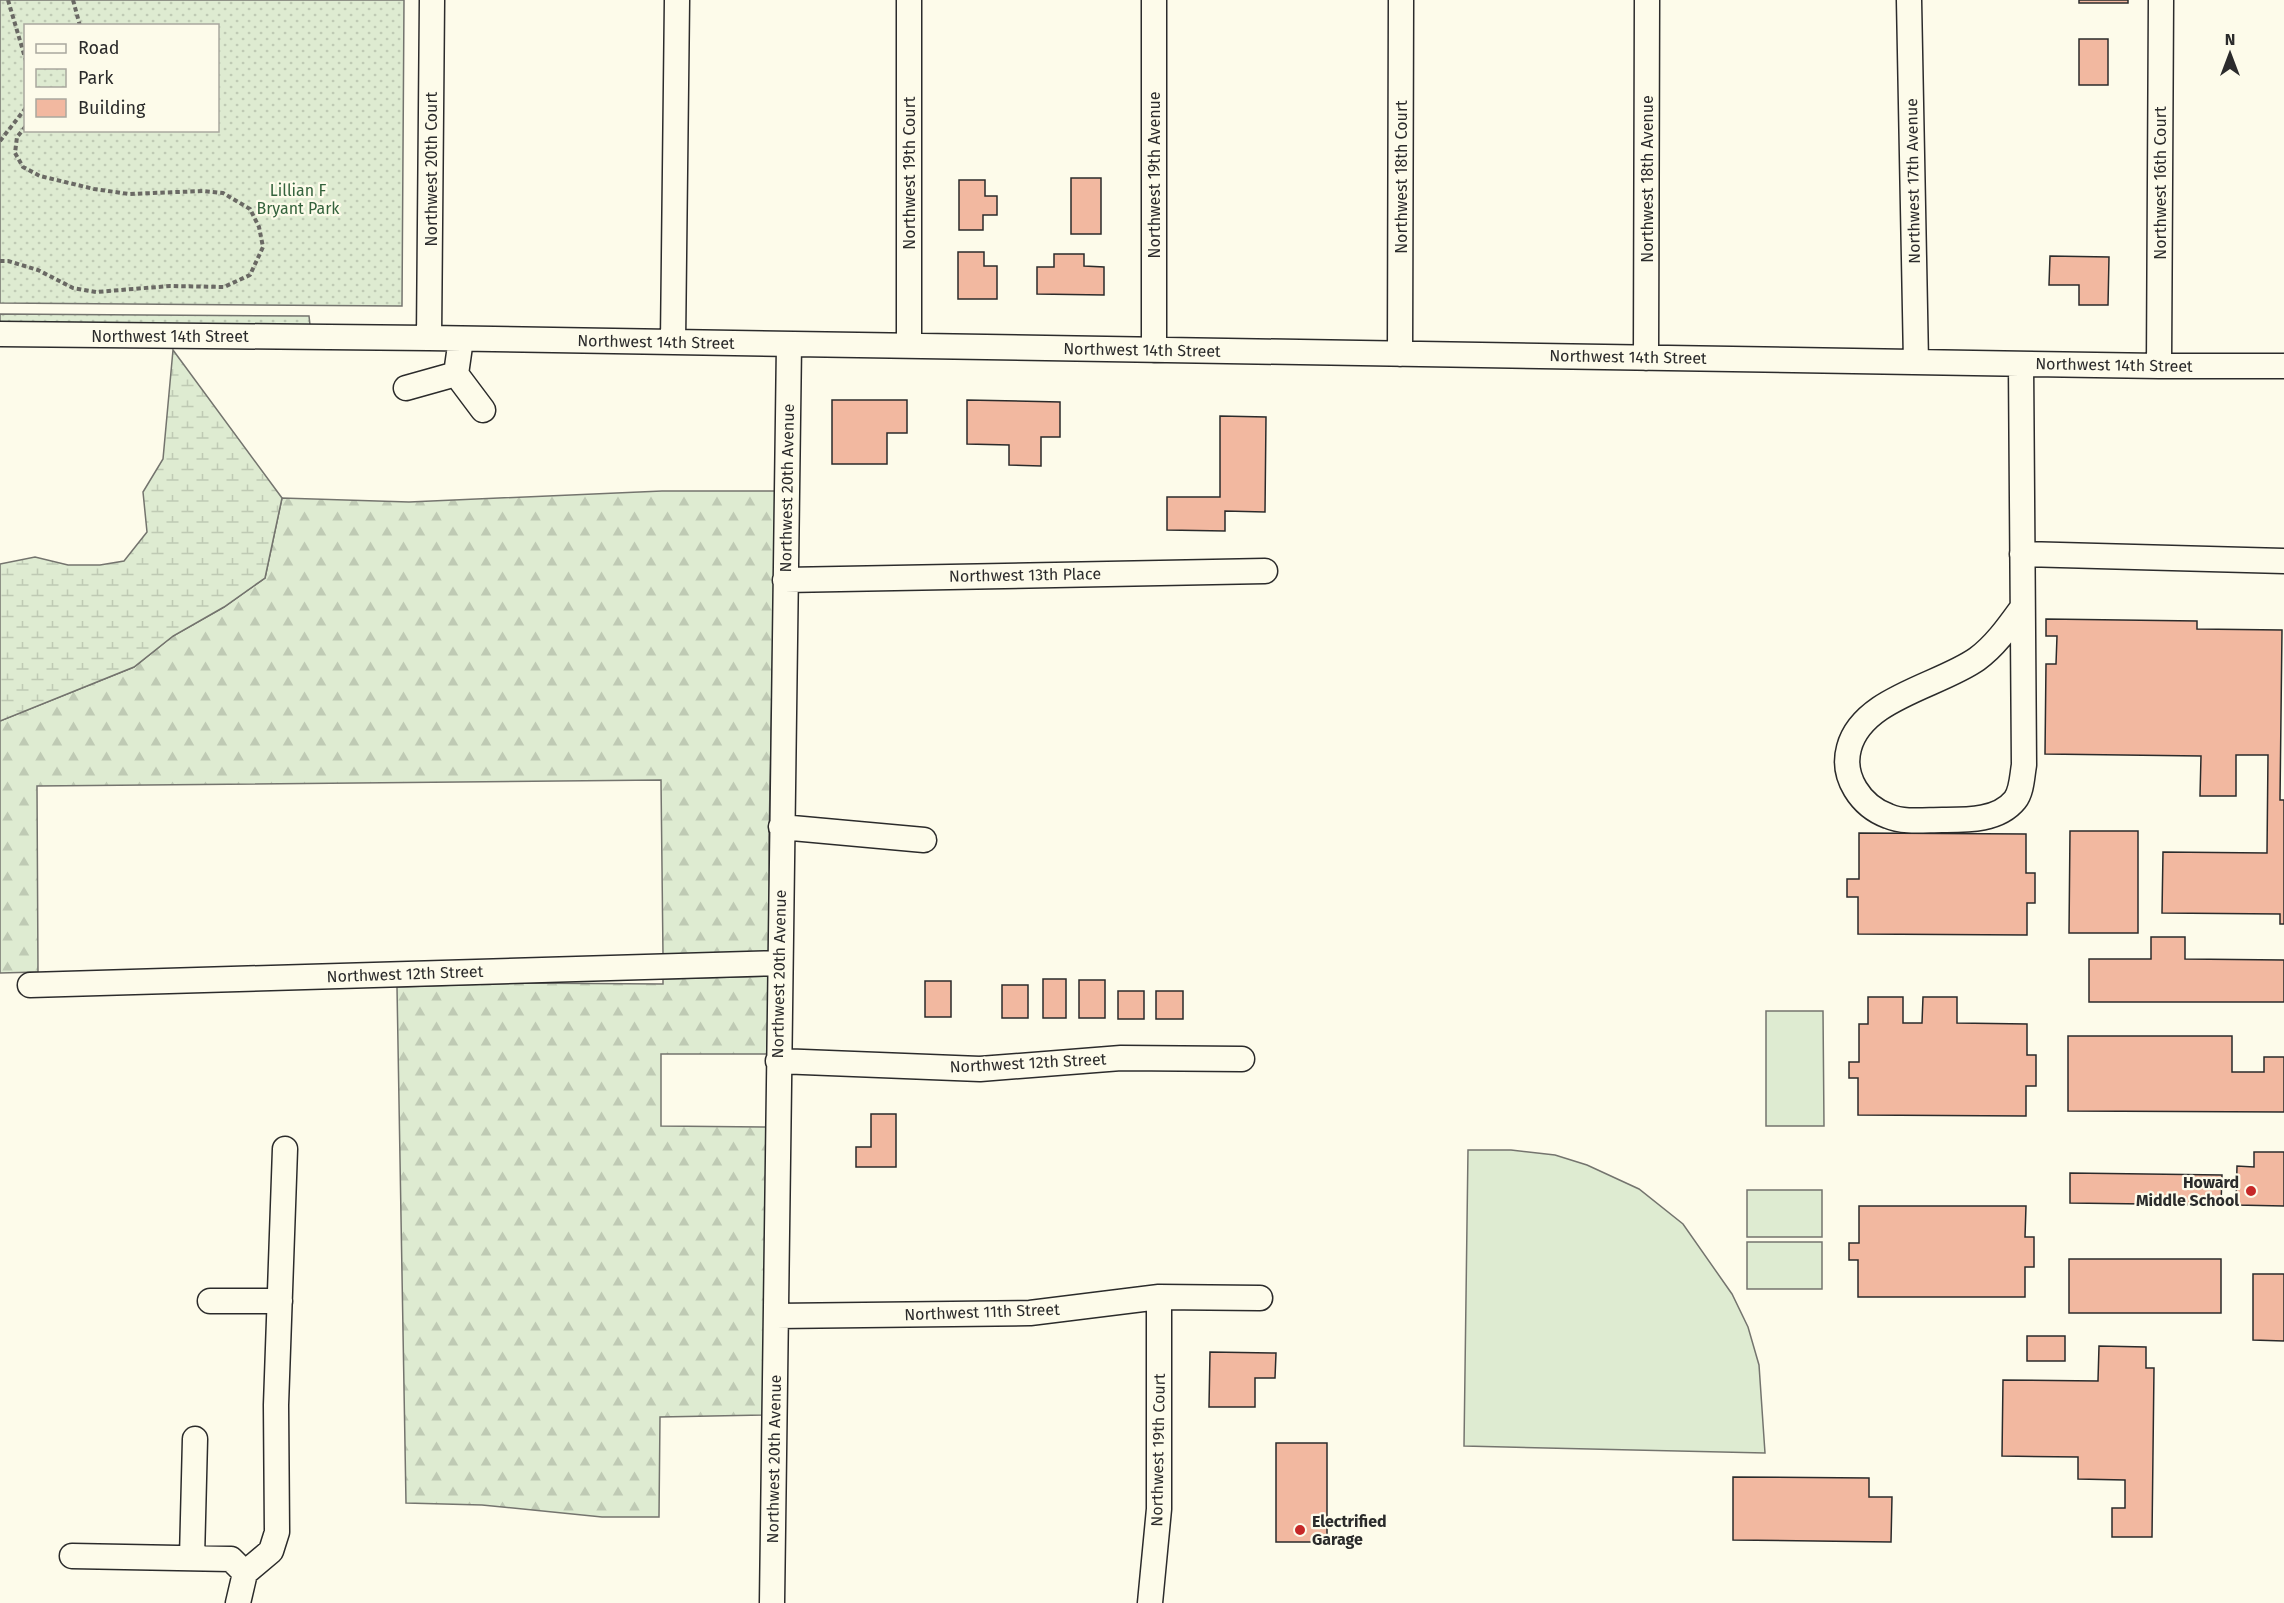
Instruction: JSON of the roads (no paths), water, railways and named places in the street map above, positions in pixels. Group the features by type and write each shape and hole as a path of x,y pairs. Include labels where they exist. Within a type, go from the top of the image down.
{"street":[{"name":"Northwest 20th Court","path":"429,338 432,0"},
{"path":"673,342 677,0"},
{"name":"Northwest 19th Court","path":"909,0 909,346"},
{"name":"Northwest 19th Avenue","path":"1154,0 1154,350"},
{"name":"Northwest 18th Court","path":"1400,354 1401,0"},
{"name":"Northwest 18th Avenue","path":"1646,358 1647,0"},
{"name":"Northwest 17th Avenue","path":"1909,0 1916,362"},
{"name":"Northwest 16th Court","path":"2159,366 2161,0"},
{"name":"Northwest 14th Street","path":"0,334 429,338 2022,364 2284,366"},
{"path":"461,339 456,374 483,410"},
{"name":"Northwest 20th Avenue","path":"772,1603 789,344"},
{"path":"2022,364 2024,765 2021,785 2015,800 1990,816 1970,820 1907,820 1889,817 1870,806 1857,793 1850,779 1847,762 1849,747 1857,729 1871,714 1888,702 1947,676 1977,659 2003,634 2022,608"},
{"path":"406,388 456,374"},
{"path":"2022,554 2284,561"},
{"name":"Northwest 13th Place","path":"785,580 1265,571"},
{"path":"781,827 924,840"},
{"name":"Northwest 12th Street","path":"30,984 780,963"},
{"name":"Northwest 12th Street","path":"778,1061 980,1069 1121,1058 1242,1059"},
{"path":"238,1603 245,1573 271,1551 277,1532 276,1405 285,1149"},
{"name":"Northwest 19th Court","path":"1150,1603 1159,1509 1159,1297"},
{"name":"Northwest 11th Street","path":"776,1316 1029,1314 1159,1297 1260,1298"},
{"path":"210,1300 280,1301"},
{"path":"192,1558 195,1439"},
{"path":"72,1556 231,1559 245,1573"}],"place":[{"name":"Howard Middle School","path":"2251,1191"},
{"name":"Electrified Garage","path":"1300,1530"}],"park label":[{"name":"Lillian F Bryant Park","path":"298,199"}]}
